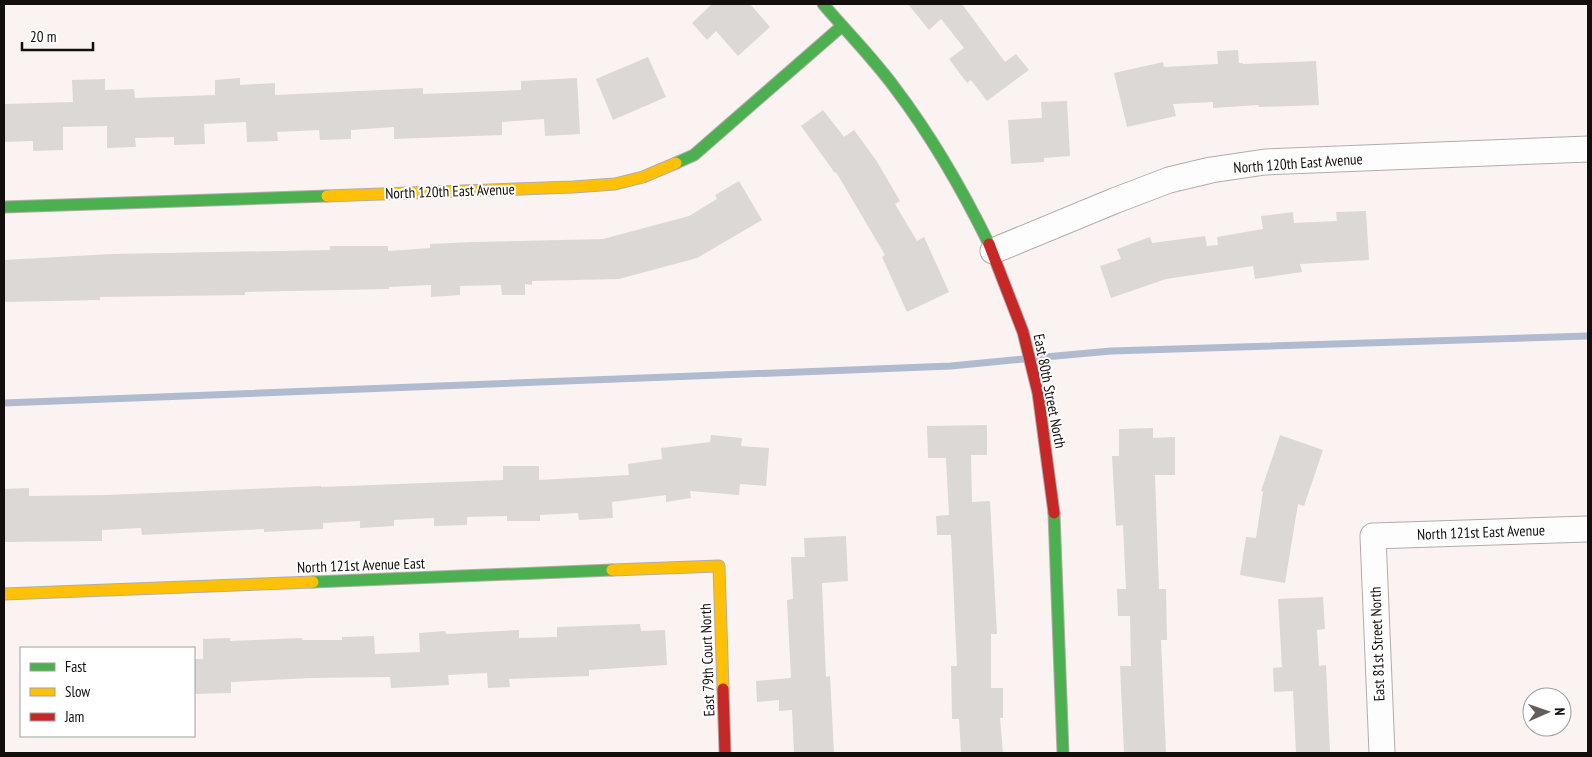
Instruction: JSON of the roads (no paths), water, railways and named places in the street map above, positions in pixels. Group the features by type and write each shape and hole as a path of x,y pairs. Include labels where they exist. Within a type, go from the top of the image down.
{"street":[{"name":"East 80th Street North","path":"823,4 894,86 935,144 967,198 993,251 1023,332 1038,393 1054,501 1063,753"},
{"name":"North 120th East Avenue","path":"4,207 616,184 643,178 694,155 842,26"},
{"name":"North 120th East Avenue","path":"993,251 1114,200 1169,180 1211,170 1265,162 1588,149"},
{"name":"North 121st East Avenue","path":"1373,536 1588,529"},
{"name":"East 81st Street North","path":"1373,536 1382,753"},
{"name":"North 121st Avenue East","path":"4,594 718,566"},
{"name":"East 79th Court North","path":"718,566 725,753"}],"waterway":[{"path":"1034,358 1111,351 1588,336"},
{"path":"4,403 951,366 1024,359"}]}
